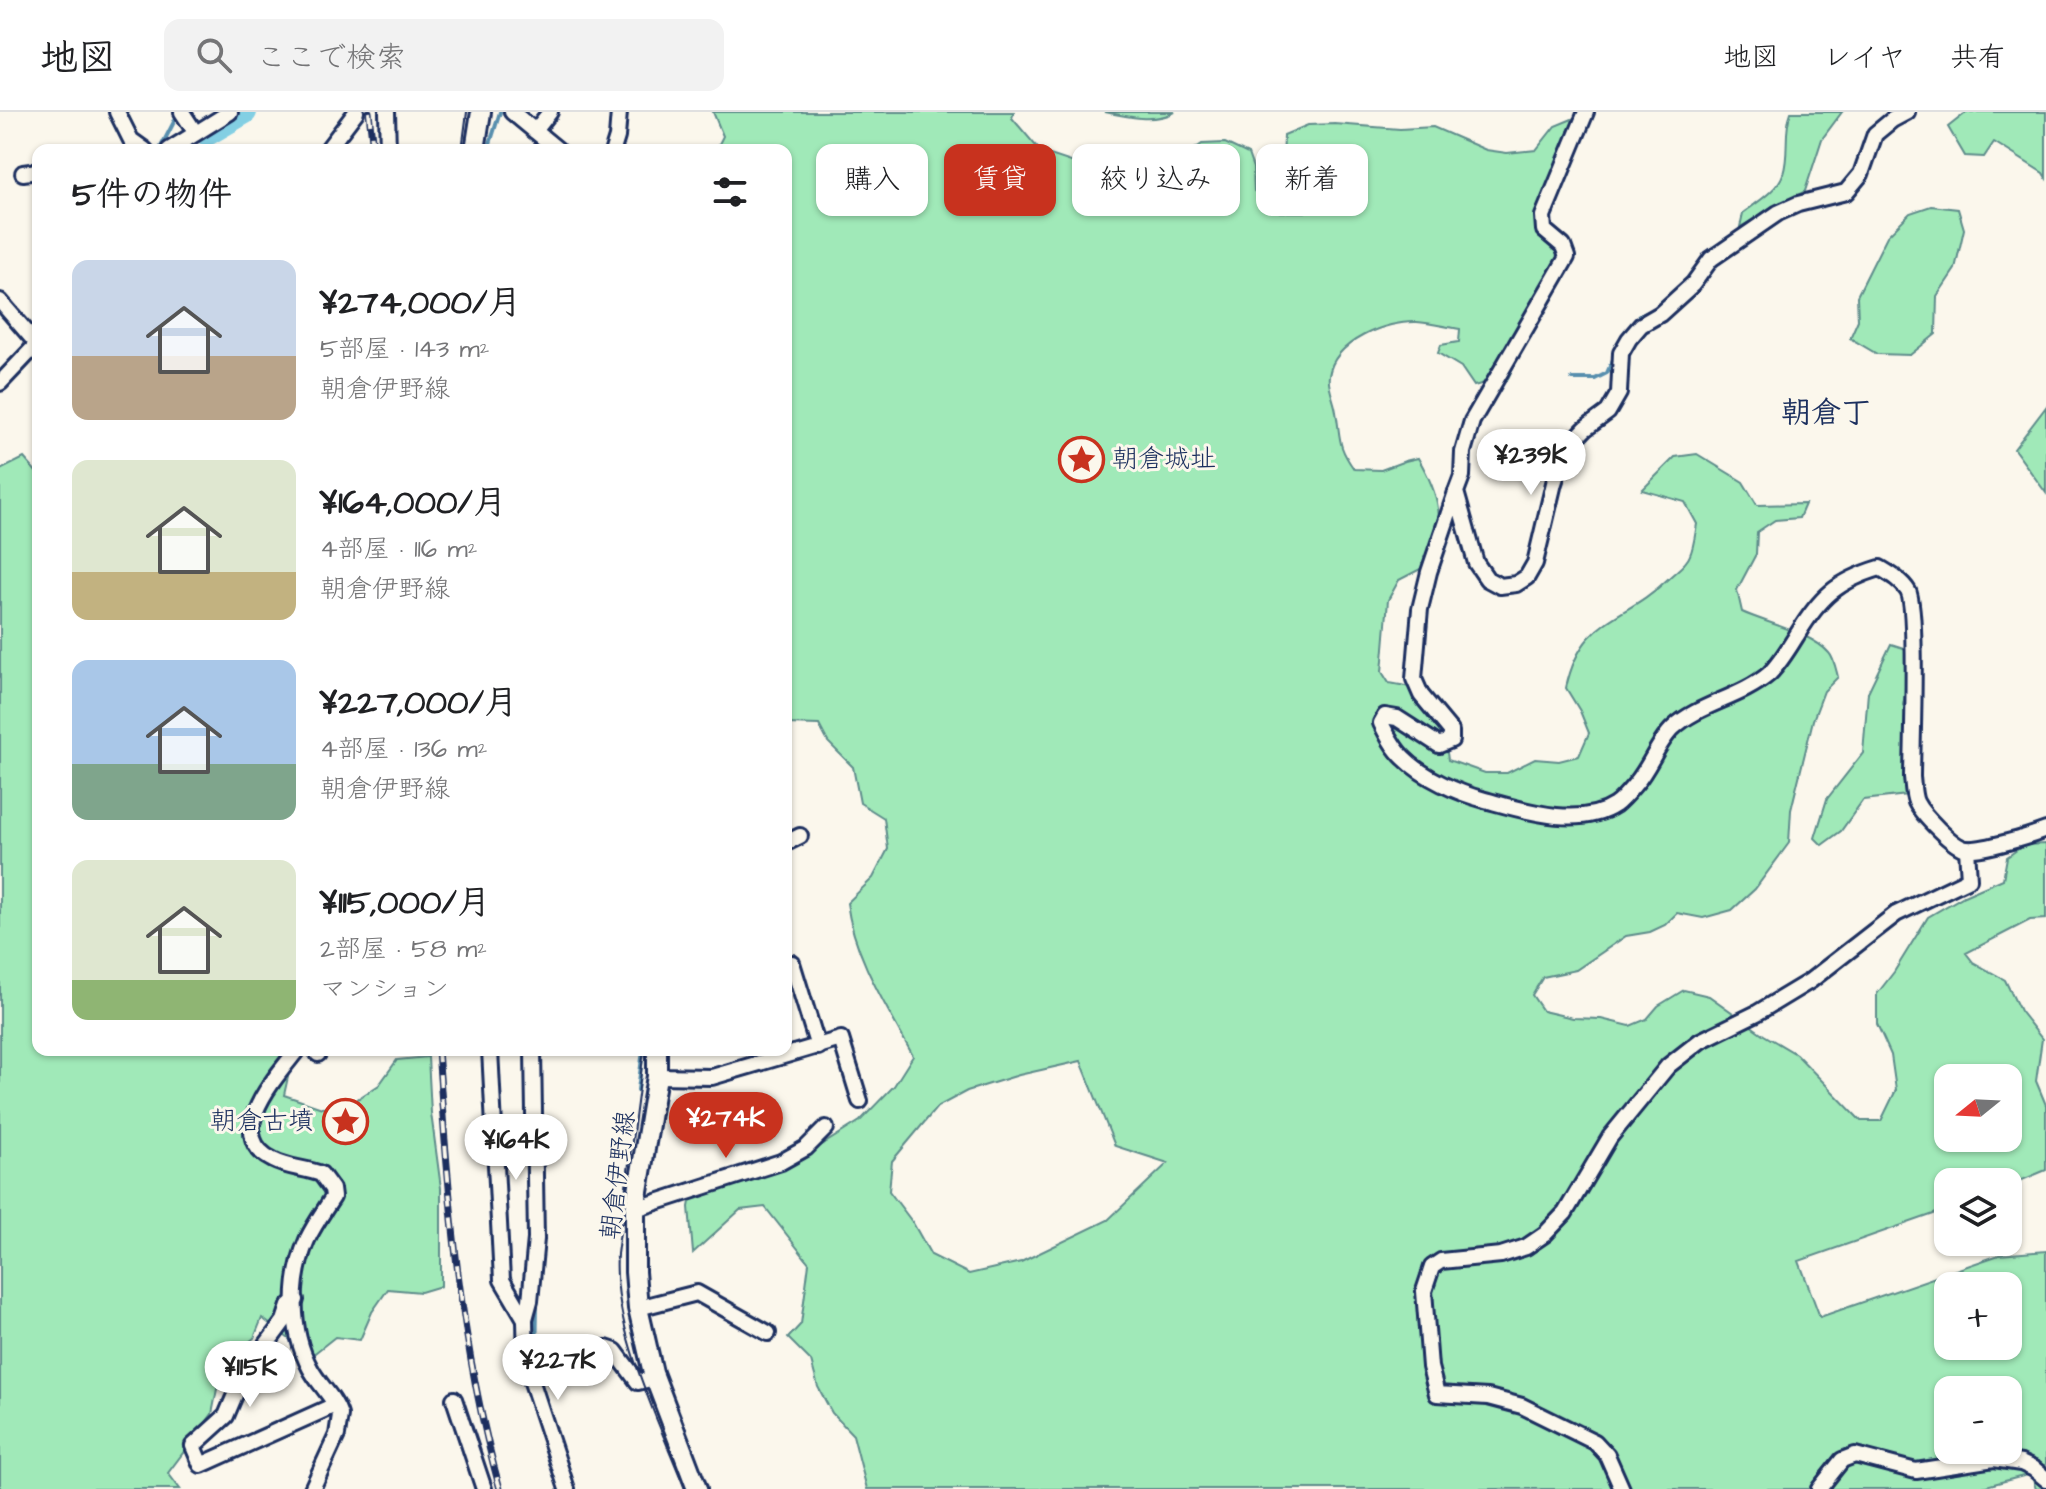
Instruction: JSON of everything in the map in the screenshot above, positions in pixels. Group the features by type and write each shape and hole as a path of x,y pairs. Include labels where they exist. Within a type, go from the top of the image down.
{"main road":[{"path":"476,144 481,112"},
{"name":"朝倉伊野線","path":"657,1056 657,1076 635,1209 638,1308 655,1378 697,1489"}],"street":[{"path":"117,112 136,144"},
{"path":"182,112 195,132"},
{"path":"178,144 230,112"},
{"path":"332,144 356,112"},
{"path":"387,112 388,144"},
{"path":"512,112 551,144"},
{"path":"535,131 550,112"},
{"path":"615,144 619,112"},
{"path":"1586,112 1543,216 1544,230 1563,246 1567,257 1472,421 1463,452 1462,476 1429,572 1420,609 1414,679 1421,695 1451,731 1451,740 1439,745 1397,718 1385,716 1381,723 1403,758 1468,796 1537,815 1581,816 1615,806 1638,782 1672,728 1694,713 1732,698 1769,673 1788,651 1812,611 1834,589 1852,576 1880,568 1895,576 1909,593 1914,799 1924,814 1946,835 1967,849 2024,838 2046,830"},
{"path":"1456,492 1476,563 1487,579 1500,586 1516,584 1527,577 1535,563 1565,450 1585,429 1608,412 1619,393 1621,353 1629,339 1641,325 1660,314 1693,284 1711,259 1778,213 1798,204 1846,192 1861,174 1875,134 1907,112"},
{"path":"0,301 32,338"},
{"path":"0,383 32,349"},
{"path":"1622,1489 1607,1455 1595,1442 1522,1406 1488,1397 1437,1394 1430,1367 1424,1291 1432,1267 1441,1261 1501,1255 1526,1247 1545,1234 1565,1213 1610,1137 1668,1066 1700,1041 1757,1013 1810,981 1896,914 1969,879 1967,849"},
{"path":"792,963 818,1047"},
{"path":"792,1054 841,1039 860,1101"},
{"path":"292,1056 259,1100 252,1129 262,1154 275,1161 321,1174 332,1189 333,1197 303,1253 296,1300 295,1330 305,1358 340,1415 337,1435 312,1489"},
{"path":"490,1056 502,1280 525,1319"},
{"path":"533,1056 536,1239 530,1301 525,1319 526,1364 567,1489"},
{"path":"657,1076 712,1077 786,1056"},
{"path":"635,1209 781,1162 806,1148 826,1128"},
{"path":"638,1308 697,1293 768,1333"},
{"path":"296,1300 243,1376 226,1416 193,1446 201,1465 335,1405"},
{"path":"529,1376 606,1348 615,1351 638,1382 655,1378"},
{"path":"454,1399 484,1489"},
{"path":"1819,1489 1842,1460 1855,1455 1916,1471 1994,1459 2021,1463 2046,1479"}],"green space":[{"path":"713,112 1014,112 1012,118 1034,144 944,144 944,216 1056,216 1056,157 1072,162 1072,216 1240,216 1240,150 1248,154 1253,168 1256,216 1368,216 1368,144 1284,144 1284,135 1308,125 1400,129 1433,127 1486,150 1507,153 1536,150 1555,126 1577,117 1568,131 1574,149 1540,234 1556,249 1559,267 1555,295 1527,335 1507,381 1474,386 1461,367 1438,353 1441,345 1459,342 1460,329 1422,323 1377,329 1351,343 1333,364 1329,384 1340,442 1354,469 1381,470 1418,458 1431,484 1438,509 1438,534 1432,563 1399,580 1388,600 1382,672 1389,683 1408,687 1431,709 1441,729 1448,760 1485,773 1507,773 1535,759 1559,761 1579,756 1589,733 1566,688 1582,646 1606,622 1652,593 1681,567 1689,558 1693,544 1697,524 1685,502 1642,490 1675,457 1697,454 1743,482 1757,505 1805,504 1799,518 1775,520 1757,532 1756,554 1737,590 1742,612 1800,634 1821,646 1832,658 1838,677 1824,691 1813,720 1791,810 1789,843 1755,889 1732,910 1703,918 1677,913 1665,925 1650,932 1626,936 1576,970 1543,977 1532,995 1543,1011 1630,1026 1647,1019 1658,1006 1684,990 1709,996 1796,1054 1861,1121 1881,1121 1896,1090 1891,1055 1877,1024 1877,994 1928,917 1964,896 2003,879 2007,857 2024,845 2046,844 2046,919 2030,920 1966,953 1973,962 2005,980 2020,1011 2042,1039 2036,1081 2046,1105 2046,1170 2022,1180 2022,1168 1934,1168 1934,1214 1799,1261 1820,1317 1934,1278 1934,1360 2022,1360 2022,1272 1950,1272 1996,1256 2022,1256 2022,1253 2046,1251 2046,1489 2036,1489 2031,1474 1975,1489 867,1489 853,1435 832,1413 818,1387 811,1361 788,1338 801,1324 809,1263 765,1207 740,1210 693,1253 689,1207 693,1186 801,1158 860,1121 894,1086 913,1056 864,963 847,903 873,878 888,849 884,818 860,803 853,767 828,742 819,725 792,724 792,144 719,144 723,136","holes":["1081,1061 1115,1146 1168,1163 1108,1220 1021,1262 969,1274 931,1255 913,1223 889,1191 892,1161 937,1107 967,1091"]},
{"path":"1105,112 1175,112 1150,118"},
{"path":"1791,112 1842,112 1822,139 1805,191 1740,227 1743,213 1772,191 1783,174"},
{"path":"1967,112 2046,112 2046,178 2043,173 1994,142 1984,157 1965,156 1948,127"},
{"path":"1931,206 1958,209 1964,229 1955,269 1937,296 1936,334 1910,355 1877,354 1850,338 1858,320 1857,296 1887,236 1910,213"},
{"path":"2046,407 2046,493 2014,449"},
{"path":"24,458 32,467 32,1056 293,1056 284,1095 322,1108 348,1105 379,1085 397,1060 428,1057 431,1113 441,1188 441,1286 421,1292 388,1289 372,1312 360,1340 335,1337 311,1356 262,1318 254,1338 222,1364 212,1414 168,1473 180,1489 0,1489 0,470"},
{"path":"1891,644 1913,651 1903,705 1921,734 1909,771 1907,795 1863,800 1841,831 1822,845 1815,838 1827,799 1863,753 1868,692"}],"waterway":[{"path":"207,134 245,112"},
{"path":"490,144 500,112"},
{"path":"163,144 177,116"},
{"path":"1634,322 1639,316 1657,308"},
{"path":"1572,379 1595,379 1607,373 1614,357"},
{"path":"638,1090 642,1056"},
{"path":"536,1369 537,1301"}],"tram line":[{"path":"463,144 467,112"},
{"path":"643,1056 617,1254 617,1283 629,1343 685,1489"}],"railway":[{"path":"369,112 372,144"},
{"path":"439,1056 465,1326 500,1489"}],"place":[{"name":"朝倉城址","path":"1081,459"},
{"name":"朝倉古墳","path":"345,1121"}],"district":[{"name":"朝倉丁","path":"1826,413"}]}
